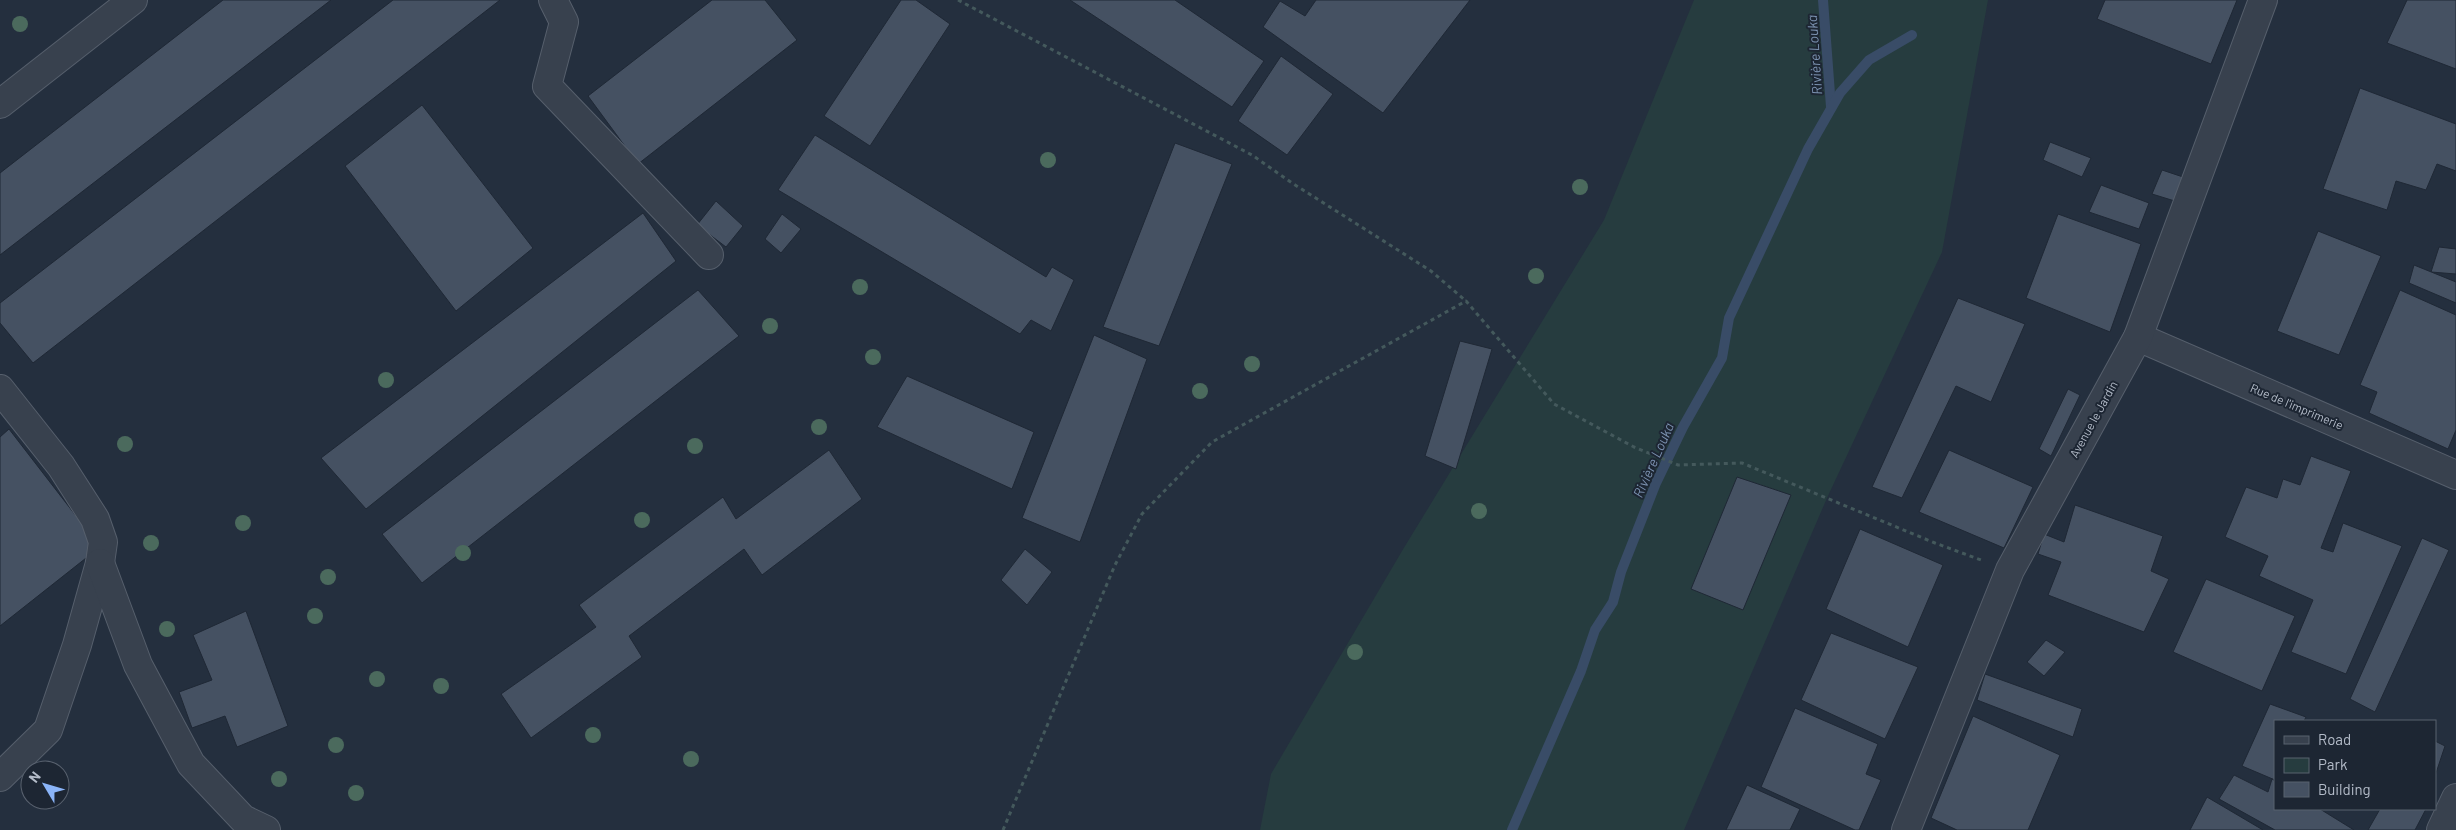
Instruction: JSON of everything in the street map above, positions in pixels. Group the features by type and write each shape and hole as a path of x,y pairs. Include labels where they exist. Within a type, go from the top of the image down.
{"street":[{"path":"0,104 132,0"},
{"path":"553,0 564,22 547,86 709,255"},
{"name":"Avenue le Jardin","path":"1906,830 2010,570 2138,337 2263,0"},
{"name":"Rue de l'imprimerie","path":"2138,337 2456,475"},
{"path":"0,389 61,466 95,519 103,542 100,563 48,730 0,777"},
{"path":"100,563 138,664 191,764 243,819 266,830"},
{"path":"2441,830 2456,798"}],"path":[{"path":"958,0 1252,155 1292,183 1431,271 1466,301 1554,404 1634,447 1678,464 1742,463 1935,543 2010,570"},
{"path":"1003,830 1115,565 1142,514 1212,442 1466,301"}],"green space":[{"path":"1694,0 1988,0 1942,252 1827,498 1684,830 1260,830 1271,774 1402,551 1604,220"}],"building":[{"path":"223,0 331,0 0,255 0,173"},
{"path":"393,0 500,0 33,363 0,323 0,303"},
{"path":"712,0 765,0 797,40 638,164 588,96"},
{"path":"901,0 916,0 950,24 870,146 824,116"},
{"path":"1070,0 1175,0 1264,61 1232,107"},
{"path":"1316,0 1470,0 1383,113 1263,27 1280,1 1305,16"},
{"path":"2105,0 2237,0 2211,64 2097,19"},
{"path":"2407,0 2456,0 2456,69 2387,43"},
{"path":"1281,56 1333,94 1287,155 1238,121"},
{"path":"2360,88 2456,124 2456,171 2437,164 2426,190 2396,181 2387,210 2323,189"},
{"path":"422,105 533,248 456,311 345,166"},
{"path":"815,135 1046,277 1052,267 1074,280 1051,331 1031,320 1020,334 778,190"},
{"path":"2050,142 2091,158 2082,177 2043,160"},
{"path":"1175,143 1232,164 1159,346 1103,327"},
{"path":"2162,170 2186,178 2178,202 2152,194"},
{"path":"2101,185 2149,203 2139,229 2089,212"},
{"path":"716,201 743,226 726,247 697,225"},
{"path":"643,213 676,261 366,509 321,458"},
{"path":"782,214 801,229 781,253 765,239"},
{"path":"2058,214 2141,244 2110,332 2026,298"},
{"path":"2318,231 2381,256 2339,355 2277,331"},
{"path":"2439,247 2456,249 2456,274 2431,272"},
{"path":"2414,265 2456,282 2456,303 2409,283"},
{"path":"698,290 739,336 422,583 382,534"},
{"path":"2400,290 2456,315 2456,430 2448,449 2369,413 2377,392 2360,385"},
{"path":"1958,298 2025,324 1991,402 1956,386 1902,498 1872,487"},
{"path":"1094,335 1147,359 1080,542 1022,518"},
{"path":"1460,341 1492,349 1456,469 1425,456"},
{"path":"907,376 1034,432 1012,489 877,427"},
{"path":"2068,389 2080,395 2051,456 2039,449"},
{"path":"9,429 100,547 0,626 0,437"},
{"path":"829,450 862,499 762,575 744,549 629,636 642,657 531,738 501,694 596,627 579,605 723,497 736,519"},
{"path":"1949,450 2033,487 2004,548 1919,512"},
{"path":"2311,456 2351,471 2321,548 2333,552 2343,523 2402,546 2346,674 2291,652 2313,600 2259,576 2268,556 2225,537 2246,487 2277,498 2283,479 2300,485"},
{"path":"1737,477 1791,495 1743,610 1691,589"},
{"path":"2075,505 2163,536 2151,571 2169,579 2144,632 2048,595 2061,562 2038,554 2044,534 2064,542"},
{"path":"1860,529 1943,565 1908,647 1826,609"},
{"path":"2422,538 2449,550 2375,712 2350,699"},
{"path":"1025,549 1052,572 1027,605 1001,580"},
{"path":"2206,579 2295,616 2262,691 2173,652"},
{"path":"246,611 288,726 237,747 225,716 192,728 179,692 212,680 193,635"},
{"path":"1831,633 1918,667 1885,739 1801,700"},
{"path":"2046,640 2065,652 2044,676 2027,662"},
{"path":"1985,674 2082,709 2073,737 1977,700"},
{"path":"2270,704 2306,717 2304,720 2274,720 2274,780 2242,766"},
{"path":"1795,708 1878,744 1866,774 1881,780 1859,830 1855,830 1761,787"},
{"path":"1973,716 2060,755 2028,830 1957,830 1931,818"},
{"path":"2436,742 2445,746 2436,773"},
{"path":"2234,775 2268,792 2272,779 2274,780 2274,810 2322,810 2354,830 2275,830 2219,799"},
{"path":"1747,785 1800,809 1790,830 1726,830"},
{"path":"2207,797 2263,830 2190,830"},
{"path":"2379,810 2425,810 2415,830 2368,830"}],"waterway":[{"name":"Rivière Louka","path":"1823,0 1831,107"},
{"name":"Rivière Louka","path":"1512,830 1581,671 1595,630 1613,602 1621,572 1656,483 1683,427 1722,358 1729,318 1808,149 1840,93 1869,60 1912,35"}]}
